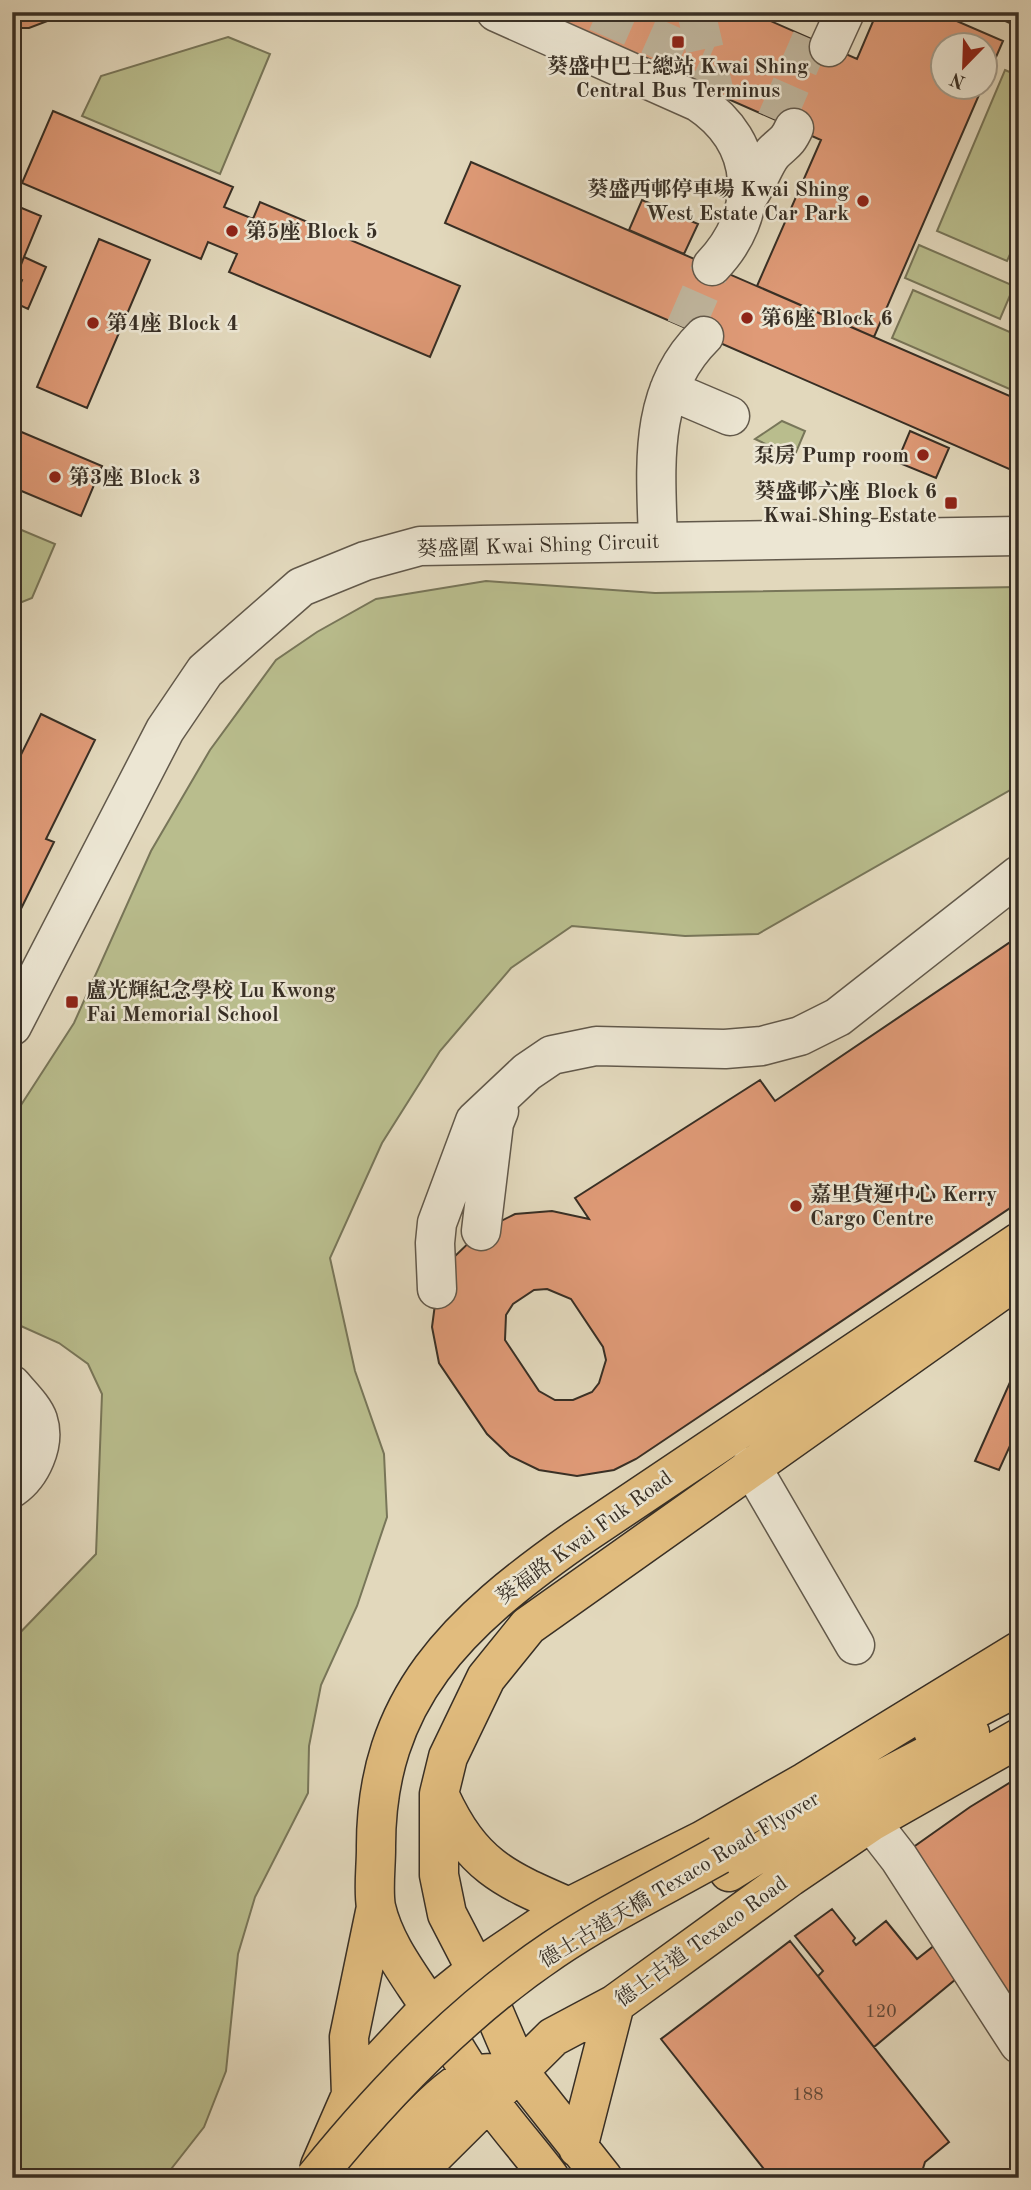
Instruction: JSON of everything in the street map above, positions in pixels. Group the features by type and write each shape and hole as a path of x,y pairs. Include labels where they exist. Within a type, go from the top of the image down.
{"main road":[{"name":"葵福路 Kwai Fuk Road","path":"550,2178 481,2089 430,2007 398,1962 376,1907 376,1807 387,1754 408,1705 431,1670 463,1632 513,1585 575,1539 1019,1242"},
{"name":"葵福路 Kwai Fuk Road","path":"603,2178 520,2073 476,1970 447,1914 439,1875 439,1794 448,1757 486,1678 528,1626 751,1466 1017,1283"},
{"path":"315,2178 351,2095 430,2007 476,1970 569,1907 703,1840 805,1782 1019,1651"},
{"name":"德士古道天橋 Texaco Road Flyover","path":"341,2178 418,2083 565,1964 724,1863 845,1779 1019,1686"},
{"name":"德士古道天橋 Texaco Road Flyover","path":"315,2178 406,2072 482,2005 553,1950 724,1863 1019,1705"},
{"name":"德士古道 Texaco Road","path":"520,2073 553,2037 615,2004 790,1877 871,1822 1019,1738"},
{"path":"439,1794 452,1820 479,1858 504,1877 569,1907"},
{"path":"351,2095 349,2038 376,1907"},
{"path":"578,2147 615,2004"},
{"path":"365,2178 438,2101 481,2089 520,2073"},
{"path":"411,2178 481,2089"}],"street":[{"path":"496,12 698,102 718,105 777,135 759,182 747,198"},
{"path":"821,33 860,14"},
{"path":"718,105 743,158 748,177 742,221 724,263"},
{"path":"658,541 657,436 669,390 691,339"},
{"path":"669,390 730,416"},
{"name":"葵盛圍 Kwai Shing Circuit","path":"12,1026 164,730 205,671 302,587 365,561 420,546 1019,536"},
{"path":"437,1289 437,1223 475,1121 527,1072 552,1055 596,1046 762,1046 800,1036 838,1017 1016,886"},
{"path":"481,1231 494,1123 507,1093"},
{"path":"12,1385 38,1421 38,1450 22,1481 12,1488"},
{"path":"751,1466 855,1646"},
{"path":"871,1822 899,1858 1019,2044"}],"green space":[{"path":"228,37 270,54 220,174 82,116 101,76"},
{"path":"1005,70 1019,76 1019,234 1007,261 937,231 991,102 1000,102 1000,82"},
{"path":"919,245 1014,286 1000,319 905,278"},
{"path":"913,290 1019,336 1019,393 892,338"},
{"path":"782,421 805,431 794,457 755,439"},
{"path":"12,526 55,544 32,598 12,606"},
{"path":"486,581 655,593 1019,587 1019,785 758,934 685,936 572,926 511,968 440,1051 382,1143 330,1258 355,1371 384,1454 387,1517 357,1606 321,1685 309,1746 308,1793 255,1897 238,1954 226,2071 204,2127 164,2178 12,2178 12,1641 96,1554 102,1394 88,1364 59,1343 12,1322 12,1119 74,1023 151,851 210,750 276,660 317,632 376,599"}],"building":[{"path":"12,12 71,12 29,28 12,28"},
{"path":"531,12 750,12 857,59 877,12 936,12 982,32 930,32 930,102 976,102 874,337 757,286 821,140"},
{"path":"985,12 1019,12 1019,27"},
{"name":"第5座 Block 5","path":"53,111 233,187 224,207 253,219 260,202 460,286 430,357 229,272 237,254 208,242 201,259 22,183"},
{"name":"第6座 Block 6","path":"471,162 1019,400 1019,465 1016,472 445,223"},
{"path":"642,200 698,224 684,254 629,230"},
{"path":"12,204 41,216 12,286"},
{"name":"第4座 Block 4","path":"99,239 150,260 87,408 37,387"},
{"path":"24,257 46,267 28,309 13,302 22,280 16,278"},
{"name":"第3座 Block 3","path":"12,428 102,466 81,516 12,487"},
{"name":"泵房 Pump room","path":"910,431 949,448 936,478 897,462"},
{"path":"41,714 95,740 46,839 54,842 12,927 12,773"},
{"name":"嘉里貨運中心 Kerry Cargo Centre","path":"1019,936 1019,1202 636,1459 614,1470 577,1476 539,1470 510,1456 487,1434 439,1363 432,1327 437,1289 454,1257 481,1231 515,1214 552,1211 589,1219 575,1198 760,1080 775,1101","holes":["547,1289 571,1299 603,1347 606,1360 599,1383 592,1392 573,1400 555,1400 539,1391 505,1340 506,1315 513,1304 534,1290"]},
{"path":"1019,1362 1019,1426 999,1470 975,1461"},
{"path":"1019,1777 1019,2023 905,1853 970,1807"},
{"path":"832,1909 855,1938 853,1941 856,1945 886,1921 917,1959 940,1941 962,1974 874,2047 818,1976 823,1971 795,1936"},
{"path":"790,1941 949,2142 925,2162 920,2178 771,2178 661,2039"}],"tunnel":[{"path":"597,12 708,61"},
{"path":"696,12 715,93"},
{"path":"776,120 811,39"},
{"path":"685,328 712,266"}],"place":[{"name":"葵盛中巴士總站 Kwai Shing Central Bus Terminus","path":"678,42"},
{"name":"葵盛西邨停車場 Kwai Shing West Estate Car Park","path":"863,201"},
{"name":"第5座 Block 5","path":"232,231"},
{"name":"第6座 Block 6","path":"747,318"},
{"name":"第4座 Block 4","path":"93,323"},
{"name":"泵房 Pump room","path":"923,455"},
{"name":"第3座 Block 3","path":"55,477"},
{"name":"葵盛邨六座 Block 6 Kwai Shing Estate","path":"951,503"},
{"name":"盧光輝紀念學校 Lu Kwong Fai Memorial School","path":"72,1002"},
{"name":"嘉里貨運中心 Kerry Cargo Centre","path":"796,1206"}]}
